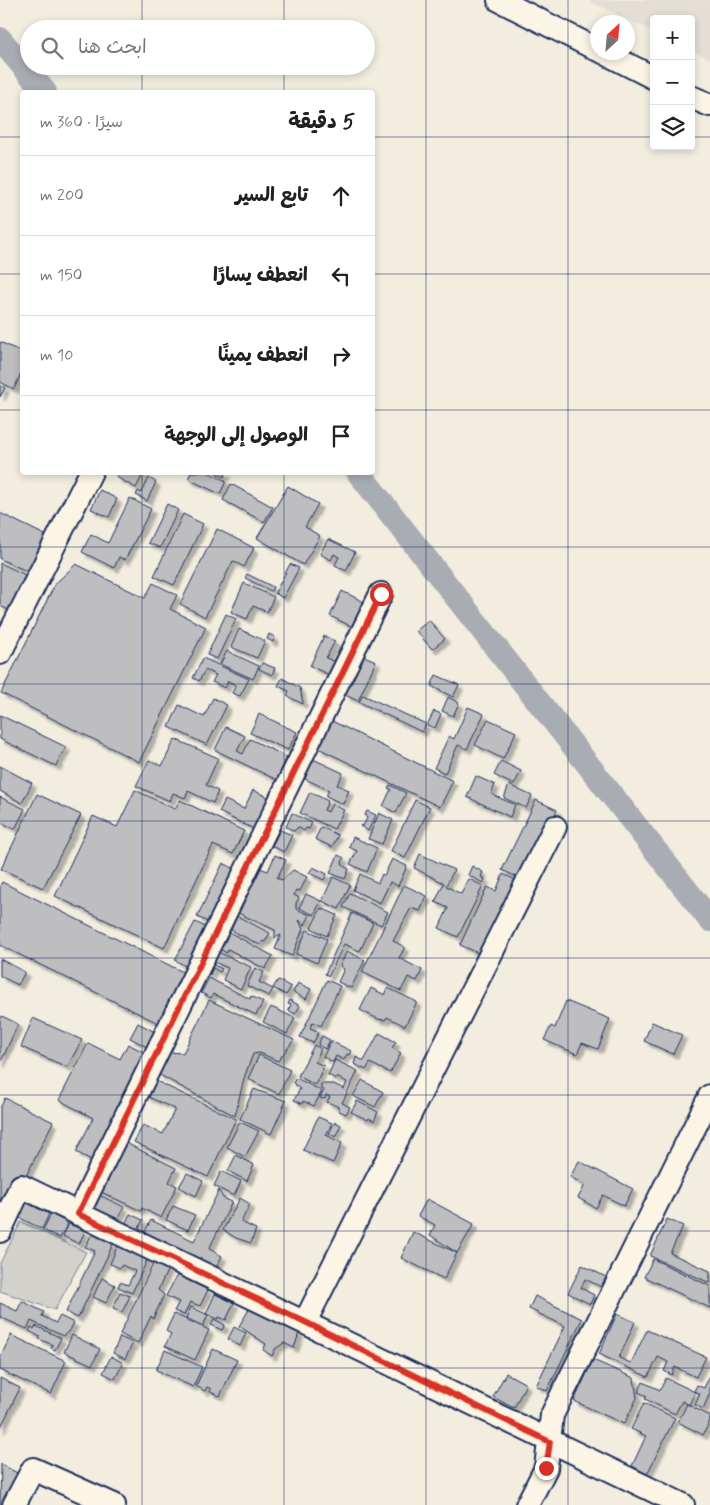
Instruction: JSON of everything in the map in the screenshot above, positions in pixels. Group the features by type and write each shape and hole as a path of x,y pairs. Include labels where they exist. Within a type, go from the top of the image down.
{"street":[{"path":"499,0 590,46"},
{"path":"618,60 650,76"},
{"path":"695,98 710,104"},
{"path":"0,652 89,475"},
{"path":"78,1214 381,594"},
{"path":"305,1322 555,827"},
{"path":"527,1505 546,1468 552,1415 710,1096"},
{"path":"0,1230 22,1186 683,1505"},
{"path":"14,1505 33,1469 114,1505"}],"shaded area":[{"path":"587,0 710,0 710,59 695,52 695,15 650,15 650,30 635,23 635,15 618,15"},
{"path":"21,1222 86,1252 55,1310 0,1291 0,1263"}],"building":[{"path":"0,342 20,351 20,376 14,389 0,382"},
{"path":"0,385 5,388 0,397"},
{"path":"117,475 142,475 136,488 116,477"},
{"path":"190,475 214,475 226,481 220,494 188,479"},
{"path":"149,478 156,482 147,501 136,495 138,491 141,493"},
{"path":"231,484 273,507 264,522 223,500"},
{"path":"288,486 318,504 305,527 320,536 303,565 257,538"},
{"path":"100,490 117,499 109,517 91,509"},
{"path":"130,498 151,509 125,560 119,557 114,568 82,552 91,534 108,543"},
{"path":"167,504 178,510 160,548 148,543"},
{"path":"0,513 51,538 33,574 0,559"},
{"path":"183,514 203,524 174,585 154,576"},
{"path":"217,529 254,548 244,567 233,561 205,617 180,604"},
{"path":"328,539 355,552 346,571 335,565 339,557 334,554 331,560 320,554"},
{"path":"0,563 32,578 15,613 0,606"},
{"path":"76,564 145,598 153,583 177,595 170,609 206,627 139,762 1,693 55,584"},
{"path":"290,564 299,568 283,598 275,593"},
{"path":"247,574 273,587 271,591 245,578"},
{"path":"244,583 274,597 267,612 253,606 247,619 231,612"},
{"path":"342,591 370,605 359,630 330,616"},
{"path":"226,614 236,619 217,659 207,655"},
{"path":"429,620 445,639 432,649 416,631"},
{"path":"239,629 265,641 257,658 231,647"},
{"path":"269,634 275,637 273,642 267,639"},
{"path":"324,636 335,641 326,658 333,661 341,645 357,653 336,678 310,666"},
{"path":"227,651 259,666 253,679 220,664"},
{"path":"364,656 376,661 358,701 345,695"},
{"path":"203,658 249,679 240,696 232,693 236,685 228,681 225,688 212,682 216,675 205,670 199,681 193,678"},
{"path":"262,663 275,668 272,675 259,669"},
{"path":"436,675 459,685 453,697 431,686"},
{"path":"282,678 300,688 303,704 287,696 289,691 278,686"},
{"path":"363,695 426,724 422,732 359,702"},
{"path":"448,697 459,703 453,716 442,711"},
{"path":"213,698 227,705 207,745 169,727 179,705 204,717"},
{"path":"468,707 484,714 467,749 458,745 445,773 434,768 449,736 454,739"},
{"path":"434,711 441,714 435,728 427,725"},
{"path":"259,714 297,732 288,750 250,733"},
{"path":"0,715 66,747 56,766 0,739"},
{"path":"488,719 516,732 503,759 475,745"},
{"path":"332,721 453,781 440,807 318,748"},
{"path":"226,727 245,736 237,751 243,754 250,739 287,757 277,780 215,750"},
{"path":"175,739 218,758 206,785 218,791 213,803 188,791 185,798 173,793 170,801 136,786 149,760 162,766"},
{"path":"313,759 343,773 337,785 349,790 343,804 326,796 329,790 305,779"},
{"path":"501,761 521,771 514,785 494,775"},
{"path":"0,766 32,783 22,803 0,791"},
{"path":"476,776 495,785 491,794 515,805 510,817 467,797"},
{"path":"390,785 406,793 396,813 383,806 391,789 388,788"},
{"path":"509,785 532,796 526,808 504,798"},
{"path":"135,790 175,809 180,800 244,831 233,854 213,845 164,948 55,896 93,816 117,827"},
{"path":"253,790 274,800 258,831 219,812 225,800 244,809"},
{"path":"310,792 328,801 324,810 328,812 332,804 344,810 334,829 300,813"},
{"path":"37,794 81,815 43,888 1,869"},
{"path":"0,797 25,809 15,829 0,822"},
{"path":"415,800 430,807 405,858 391,851"},
{"path":"536,800 557,810 523,880 502,870"},
{"path":"367,811 376,815 368,831 360,826 363,826 367,818 365,815"},
{"path":"292,813 312,823 309,829 306,828 304,831 298,827 294,831 286,827"},
{"path":"379,813 393,820 382,844 368,839"},
{"path":"321,827 338,835 332,847 315,839"},
{"path":"280,830 292,835 284,852 272,846"},
{"path":"353,837 377,848 367,872 350,864 357,851 349,847"},
{"path":"420,854 454,870 446,886 461,894 469,879 483,886 458,937 439,928 448,908 435,902 444,883 414,868"},
{"path":"275,855 286,860 277,878 282,880 293,870 307,877 300,891 296,890 294,895 299,898 296,903 296,909 310,915 305,925 299,920 303,929 292,956 275,949 281,935 275,938 275,930 236,912 257,867 268,871"},
{"path":"338,855 344,858 343,866 349,869 345,879 330,873"},
{"path":"392,859 407,866 398,886 390,882 380,903 353,890 360,874 378,883 382,874 384,876"},
{"path":"223,863 235,869 210,923 197,917"},
{"path":"472,866 483,872 481,877 485,879 483,883 468,875"},
{"path":"313,867 327,874 324,880 309,873"},
{"path":"503,874 520,882 485,956 460,945 487,887 496,891"},
{"path":"333,877 350,885 339,909 322,901"},
{"path":"2,882 189,975 164,1026 0,945 0,886"},
{"path":"404,885 427,896 420,911 411,908 393,941 405,947 399,958 422,970 417,981 408,977 401,991 362,972"},
{"path":"350,893 388,912 381,925 343,907"},
{"path":"306,894 321,901 314,915 299,908"},
{"path":"321,908 337,915 327,936 311,928"},
{"path":"352,913 373,923 360,951 344,944 329,976 325,974"},
{"path":"237,916 270,933 265,942 263,941 260,945 231,930"},
{"path":"195,922 208,928 187,967 175,960"},
{"path":"307,930 327,939 317,963 296,954"},
{"path":"227,931 273,956 265,969 228,949 227,953 217,948"},
{"path":"347,951 365,960 351,988 338,982 344,969 340,966"},
{"path":"218,952 251,967 241,989 223,980 228,968 214,962"},
{"path":"0,959 25,972 18,985 0,976"},
{"path":"210,963 222,969 220,972 213,968 210,975 206,972"},
{"path":"255,968 264,972 259,982 273,989 269,996 247,986"},
{"path":"209,978 250,999 251,996 263,1002 256,1015 213,994 211,998 201,993"},
{"path":"278,980 291,987 286,995 273,988"},
{"path":"327,980 340,986 321,1026 313,1022 310,1028 319,1032 313,1043 300,1037"},
{"path":"298,983 311,989 306,999 293,992"},
{"path":"371,988 385,995 388,988 417,1002 405,1026 387,1017 385,1020 378,1019 360,1010"},
{"path":"209,1000 294,1040 278,1061 260,1053 253,1054 244,1078 235,1116 158,1074 167,1052 183,1053"},
{"path":"290,1000 300,1006 295,1014 288,1010 291,1005 288,1004"},
{"path":"566,1001 610,1019 598,1049 582,1043 577,1054 544,1040 551,1026 555,1028"},
{"path":"271,1007 295,1018 287,1034 263,1022"},
{"path":"2,1016 18,1024 0,1064 0,1020"},
{"path":"33,1018 82,1040 67,1067 21,1047"},
{"path":"652,1022 682,1035 673,1054 644,1041"},
{"path":"138,1023 155,1032 147,1047 130,1038"},
{"path":"379,1033 396,1042 392,1048 401,1053 390,1073 370,1063 366,1070 354,1064 356,1057 364,1061"},
{"path":"322,1036 330,1040 325,1049 318,1045"},
{"path":"331,1041 351,1051 344,1060 336,1056 333,1062 323,1057"},
{"path":"88,1043 120,1059 128,1044 150,1055 95,1162 76,1152 93,1118 59,1100"},
{"path":"314,1045 321,1049 315,1062 324,1066 315,1085 298,1076"},
{"path":"259,1055 290,1070 279,1094 248,1079"},
{"path":"335,1060 358,1071 342,1103 350,1107 346,1114 339,1111 339,1107 327,1102 330,1097 326,1095 325,1099 320,1098 324,1090 321,1089 321,1084 334,1084 344,1089 347,1082 328,1075"},
{"path":"296,1078 322,1091 314,1106 303,1101 302,1104 294,1100 300,1089 293,1083"},
{"path":"154,1080 236,1119 208,1177 134,1142 143,1125 163,1134 175,1109 146,1096"},
{"path":"362,1080 383,1092 375,1107 353,1096"},
{"path":"254,1089 286,1101 271,1134 240,1119"},
{"path":"5,1098 53,1122 4,1220 0,1218 0,1108"},
{"path":"357,1101 378,1112 374,1121 351,1112"},
{"path":"318,1117 332,1123 326,1135 342,1143 333,1163 303,1150"},
{"path":"240,1122 259,1131 245,1157 227,1147"},
{"path":"335,1122 341,1125 335,1137 329,1133"},
{"path":"122,1141 176,1168 169,1182 177,1186 161,1218 142,1208 141,1211 97,1190"},
{"path":"236,1155 254,1165 247,1181 228,1171"},
{"path":"579,1161 633,1189 624,1206 603,1195 596,1208 578,1198 585,1185 570,1177"},
{"path":"221,1171 241,1181 234,1196 214,1186"},
{"path":"187,1173 203,1181 196,1196 179,1187"},
{"path":"219,1190 223,1198 232,1202 209,1249 222,1256 216,1268 144,1233 151,1220 194,1241"},
{"path":"95,1193 124,1207 116,1222 88,1208"},
{"path":"240,1198 250,1204 241,1222 256,1229 251,1243 236,1238 223,1230"},
{"path":"427,1199 474,1224 457,1253 430,1235 435,1225 418,1216"},
{"path":"25,1202 49,1214 42,1229 18,1217"},
{"path":"173,1206 195,1215 188,1230 166,1220"},
{"path":"51,1214 68,1223 60,1238 43,1230"},
{"path":"130,1214 143,1220 138,1230 125,1224"},
{"path":"667,1219 683,1226 670,1253 710,1271 710,1283 650,1256"},
{"path":"69,1224 85,1231 79,1244 63,1236"},
{"path":"413,1232 457,1253 444,1279 401,1258"},
{"path":"92,1234 113,1244 78,1318 66,1312 95,1251 85,1247"},
{"path":"118,1245 148,1258 132,1293 118,1287 120,1282 128,1285 135,1271 122,1265 120,1268 110,1264"},
{"path":"653,1259 710,1286 710,1308 644,1277"},
{"path":"154,1262 168,1269 158,1290 164,1295 153,1319 151,1316 138,1343 120,1334"},
{"path":"582,1265 606,1277 601,1287 585,1279 581,1288 594,1295 590,1304 568,1293"},
{"path":"177,1275 208,1290 200,1306 190,1302 184,1315 174,1311 179,1302 166,1296"},
{"path":"102,1278 115,1285 106,1303 93,1297"},
{"path":"120,1292 130,1296 122,1312 113,1308"},
{"path":"215,1294 234,1303 226,1320 206,1314"},
{"path":"535,1296 582,1319 547,1391 536,1386 565,1326 529,1309"},
{"path":"22,1301 44,1312 42,1316 56,1323 60,1316 74,1323 63,1336 31,1321 27,1329 0,1317 0,1303 17,1311"},
{"path":"191,1307 208,1315 203,1326 186,1318"},
{"path":"250,1308 299,1333 294,1348 284,1343 275,1349 272,1356 263,1350 266,1344 239,1326"},
{"path":"174,1314 209,1330 195,1360 165,1346 171,1334 166,1331"},
{"path":"617,1314 635,1322 619,1358 631,1363 647,1330 706,1357 696,1377 675,1367 672,1375 664,1371 668,1362 658,1357 648,1377 599,1354"},
{"path":"214,1319 225,1325 222,1330 211,1325"},
{"path":"36,1326 61,1338 55,1350 51,1348 53,1345 39,1339 40,1337 29,1331 31,1327 34,1329"},
{"path":"234,1327 246,1333 240,1346 228,1339"},
{"path":"11,1335 66,1361 51,1394 0,1370 0,1358"},
{"path":"72,1335 100,1349 92,1365 64,1352"},
{"path":"120,1337 133,1343 125,1359 113,1353"},
{"path":"213,1349 237,1360 220,1396 210,1392 211,1389 207,1387 205,1391 196,1386"},
{"path":"165,1350 202,1367 193,1387 156,1370"},
{"path":"111,1356 123,1363 115,1379 103,1373"},
{"path":"593,1360 634,1378 637,1398 624,1424 574,1401"},
{"path":"506,1373 526,1384 514,1408 493,1397"},
{"path":"710,1375 710,1393 703,1409 695,1405 700,1394 694,1391 697,1385 704,1388"},
{"path":"0,1378 20,1388 0,1429"},
{"path":"666,1378 695,1392 689,1405 682,1401 675,1414 645,1399 647,1396 638,1392 643,1382 660,1390"},
{"path":"644,1403 675,1418 647,1474 632,1466 646,1436 631,1429"},
{"path":"687,1404 710,1416 710,1421 703,1435 678,1422"},
{"path":"1,1464 19,1474 3,1505 0,1505"}],"waterway":[{"path":"0,39 20,63"},
{"path":"31,75 43,90"},
{"path":"360,475 710,920"}],"route":[{"path":"381,594 78,1214 550,1442 546,1468"}]}
